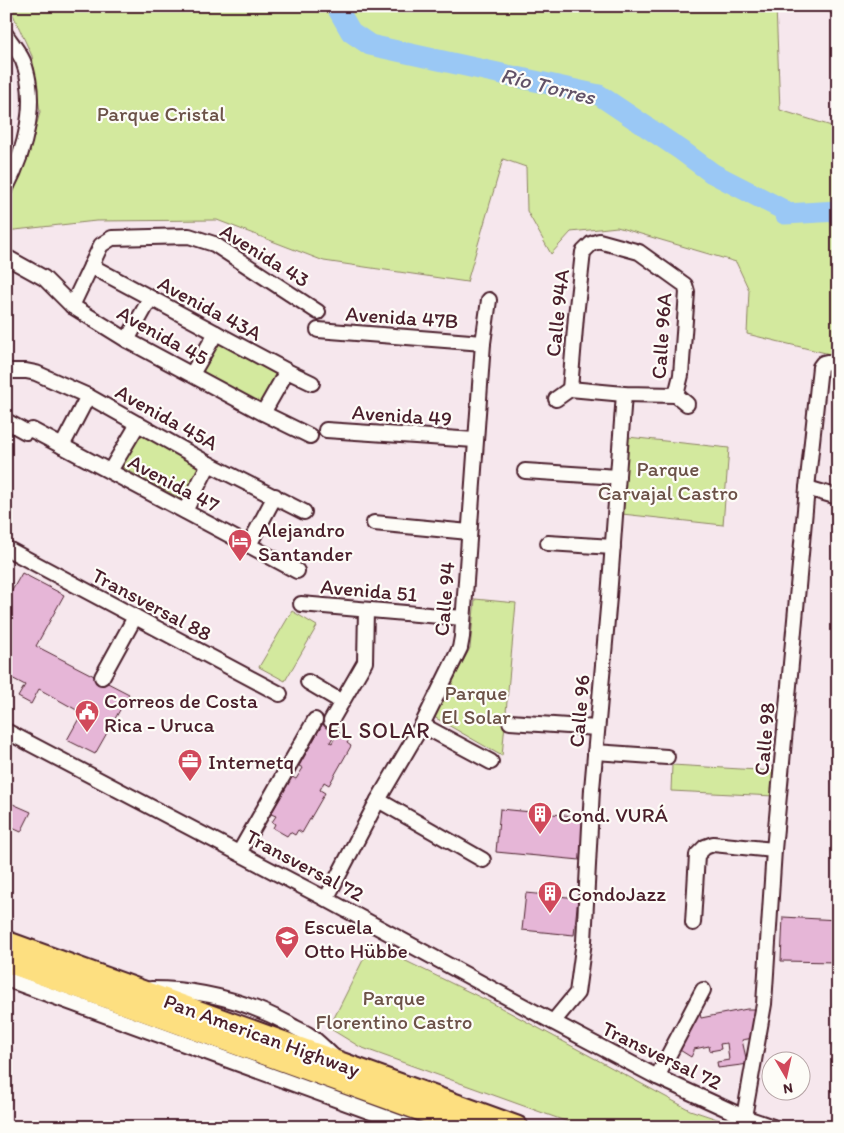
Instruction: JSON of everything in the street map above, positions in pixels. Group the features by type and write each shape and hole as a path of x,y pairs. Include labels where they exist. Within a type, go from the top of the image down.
{"highway":[{"name":"Pan American Highway","path":"6,942 517,1127"},
{"path":"6,961 468,1127"}],"street":[{"path":"6,35 12,51 23,62 30,90 28,128 18,164 6,188"},
{"name":"Avenida 43","path":"91,266 101,245 112,238 189,236 214,244 318,312"},
{"name":"Calle 96A","path":"591,244 599,241 639,252 682,281 685,285 687,292 681,375 676,396"},
{"name":"Calle 94A","path":"570,389 583,252 591,244"},
{"name":"Avenida 45","path":"6,257 44,278 72,306 127,340 310,436"},
{"path":"72,306 91,266"},
{"name":"Avenida 43A","path":"91,266 216,334 312,383"},
{"path":"127,340 150,299"},
{"name":"Calle 94","path":"326,899 378,800 422,724 460,648 483,343 489,300"},
{"name":"Avenida 47B","path":"318,330 483,343"},
{"path":"192,374 216,334"},
{"name":"Calle 98","path":"744,1117 764,1004 774,850 820,367 823,363 827,362 838,364"},
{"name":"Avenida 45A","path":"6,371 26,371 36,374 88,396 209,464 304,512"},
{"path":"264,413 287,371"},
{"path":"556,399 570,389 676,396 687,404"},
{"name":"Calle 96","path":"553,1022 577,993 584,940 595,752 624,394"},
{"path":"62,446 88,396"},
{"name":"Avenida 47","path":"6,421 62,446 297,571"},
{"path":"110,471 138,424"},
{"name":"Avenida 49","path":"326,430 475,440"},
{"path":"185,512 209,464"},
{"path":"525,471 618,477"},
{"path":"807,488 838,497"},
{"path":"249,546 275,496"},
{"path":"374,524 469,532"},
{"path":"548,543 613,548"},
{"name":"Transversal 88","path":"6,548 280,694"},
{"name":"Avenida 51","path":"301,604 463,618"},
{"path":"331,721 365,662 366,610"},
{"path":"102,676 135,617"},
{"path":"308,682 342,702"},
{"path":"239,853 314,720"},
{"path":"510,722 597,728"},
{"path":"422,724 491,762"},
{"name":"Transversal 72","path":"6,731 657,1076 744,1117 773,1127"},
{"path":"595,752 667,757"},
{"path":"378,800 483,860"},
{"path":"693,923 697,855 705,847 713,844 774,850"},
{"path":"6,979 412,1127"},
{"path":"657,1076 703,990"}],"green space":[{"name":"Parque Cristal","path":"9,6 776,6 780,110 838,128 838,356 747,334 749,290 736,262 617,227 571,232 551,254 527,211 526,167 503,159 467,282 324,261 217,220 96,221 6,231 6,198 28,157 40,112 32,56"},
{"path":"219,340 282,373 264,405 202,371"},
{"path":"140,430 205,465 185,501 120,466"},
{"name":"Parque Carvajal Castro","path":"628,437 729,448 723,525 622,514"},
{"name":"Parque El Solar","path":"475,599 516,603 502,756 434,717 470,648"},
{"path":"292,611 317,626 285,681 259,667"},
{"path":"672,765 775,771 774,796 671,791"},
{"name":"Parque Florentino Castro","path":"371,944 492,1003 690,1110 741,1127 582,1127 360,1047 329,1028"}],"building":[{"path":"22,573 64,595 36,646 129,694 95,754 67,740 82,713 39,689 31,704 18,697 25,685 6,675 6,601"},
{"path":"323,723 337,731 330,742 332,743 338,732 350,738 347,743 351,746 329,785 324,782 320,790 325,793 302,833 298,830 295,835 290,832 287,836 273,828 275,824 272,822 276,816 271,814 292,777 296,779 303,768 299,766"},
{"path":"6,801 31,812 21,832 6,825"},
{"name":"Cond. VURÁ","path":"500,809 584,817 580,860 496,852"},
{"name":"CondoJazz","path":"526,893 578,898 574,935 522,930"},
{"path":"783,917 838,920 838,962 781,961"},
{"path":"698,1005 701,1018 747,1009 759,1009 753,1038 742,1040 749,1064 718,1068 717,1062 729,1060 727,1043 720,1044 721,1049 710,1051 709,1046 694,1049 691,1057 675,1047"}],"waterway":[{"name":"Río Torres","path":"336,6 351,32 370,45 599,95 712,173 782,209 785,214 838,211"}],"place":[{"name":"Alejandro Santander","path":"240,562"},
{"name":"Correos de Costa Rica - Uruca","path":"87,733"},
{"name":"Internetq","path":"190,782"},
{"name":"Cond. VURÁ","path":"540,835"},
{"name":"CondoJazz","path":"550,914"},
{"name":"Escuela Otto Hübbe","path":"287,959"}],"district":[{"name":"EL SOLAR","path":"379,730"}]}
